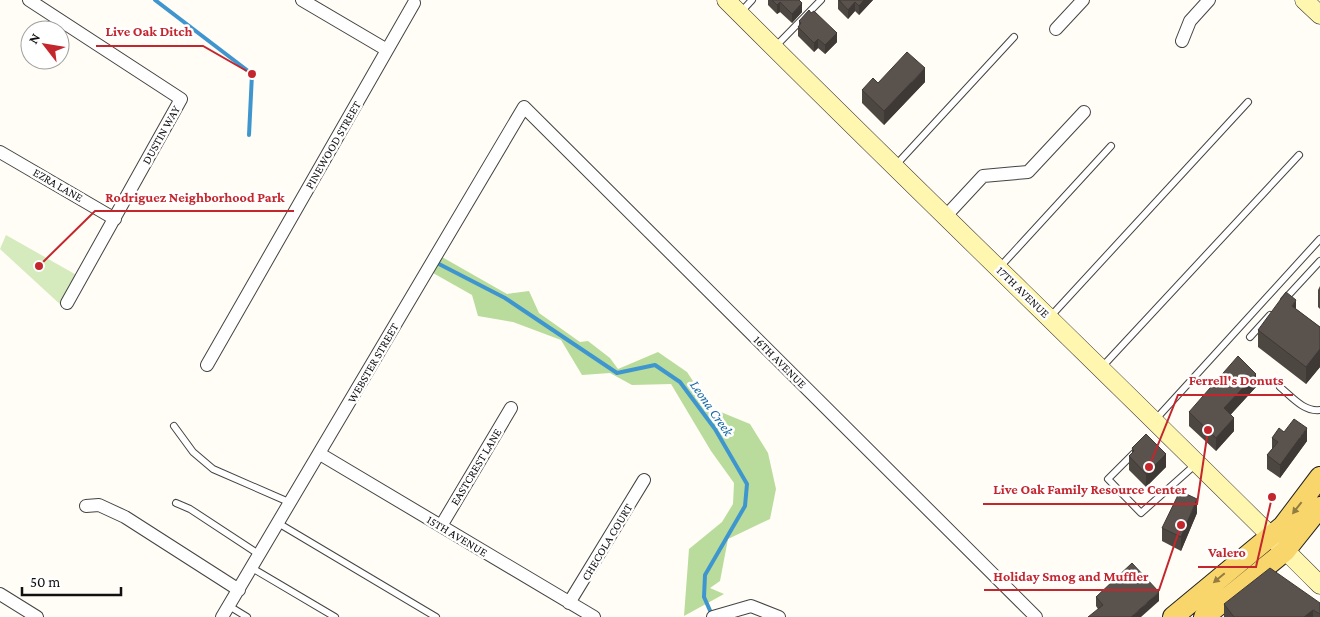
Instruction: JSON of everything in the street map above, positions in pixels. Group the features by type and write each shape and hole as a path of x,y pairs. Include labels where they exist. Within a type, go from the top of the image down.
{"main road":[{"name":"17TH AVENUE","path":"726,0 944,218 1101,368 1156,426 1197,463 1320,584"},
{"path":"1304,0 1320,15"},
{"path":"1173,617 1283,526 1320,477"},
{"path":"1204,617 1285,550 1320,508"}],"street":[{"name":"DUSTIN WAY","path":"29,0 182,99 67,303"},
{"path":"302,0 386,50"},
{"path":"1056,29 1083,0"},
{"path":"1182,41 1190,20 1209,0"},
{"name":"PINEWOOD STREET","path":"207,365 414,2"},
{"name":"WEBSTER STREET","path":"225,612 524,107"},
{"name":"16TH AVENUE","path":"524,107 1036,617"},
{"path":"944,218 983,176 1028,172 1084,112"},
{"name":"EZRA LANE","path":"0,152 115,219"},
{"name":"EASTCREST LANE","path":"441,526 511,408"},
{"name":"15TH AVENUE","path":"320,454 569,604 594,617"},
{"name":"CHECOLA COURT","path":"569,604 644,480"},
{"path":"86,506 99,504 125,517 239,590"},
{"path":"0,594 37,617"},
{"path":"716,616 751,606 779,617"}],"lane":[{"path":"739,14 752,0"},
{"path":"774,48 821,0"},
{"path":"894,167 1014,37"},
{"path":"1049,318 1248,102"},
{"path":"998,269 1111,146"},
{"path":"1101,368 1299,155"},
{"path":"1156,426 1320,239"},
{"path":"1282,302 1320,261"},
{"path":"1250,337 1275,309"},
{"path":"1280,387 1305,408 1312,411 1320,410"},
{"path":"174,426 194,452 213,469 291,503"},
{"path":"1141,445 1108,479 1141,513 1197,463"},
{"path":"176,502 190,509 260,555"},
{"path":"278,523 436,617"},
{"path":"252,568 335,617"},
{"path":"225,612 247,617"}],"green space":[{"path":"6,235 80,277 63,307 0,249"},
{"path":"442,257 507,294 529,291 539,313 580,342 588,341 610,358 618,369 658,352 687,372 711,408 750,424 768,453 776,489 770,519 728,539 720,581 710,588 724,594 684,616 689,549 722,522 733,504 734,483 711,451 671,384 632,385 610,373 582,375 561,340 513,322 478,316 472,295 433,273"}],"building":[{"path":"772,0 799,0 802,3 792,14 780,2 777,5"},
{"path":"839,0 864,0 859,6 855,2 848,10"},
{"path":"809,10 811,13 814,11 837,33 825,45 818,39 814,43 798,27 801,23 799,21"},
{"path":"907,52 925,68 884,111 862,90 873,78 878,83"},
{"path":"1286,292 1296,300 1292,306 1320,327 1320,349 1306,367 1258,330"},
{"path":"1238,356 1256,374 1224,408 1234,418 1216,438 1189,412"},
{"path":"1294,419 1307,428 1280,465 1267,455 1278,442 1272,438 1279,428 1284,432"},
{"path":"1146,434 1166,454 1146,474 1129,456 1134,451 1132,448"},
{"path":"1180,491 1197,499 1181,537 1162,528"},
{"path":"1132,563 1159,592 1131,617 1088,617 1103,605 1096,597"},
{"path":"1270,568 1320,603 1320,614 1313,610 1304,617 1234,617 1224,604"}],"waterway":[{"path":"155,0 252,74 249,135"},
{"name":"Leona Creek","path":"439,264 505,298 617,373 655,365 680,382 715,429 747,484 745,506 705,575 704,597 712,615"}],"place":[{"name":"Live Oak Ditch","path":"252,74"},
{"name":"Rodriguez Neighborhood Park","path":"39,266"},
{"name":"Live Oak Family Resource Center","path":"1208,430"},
{"name":"Ferrell's Donuts","path":"1149,467"},
{"name":"Valero","path":"1272,497"},
{"name":"Holiday Smog and Muffler","path":"1181,525"}]}
